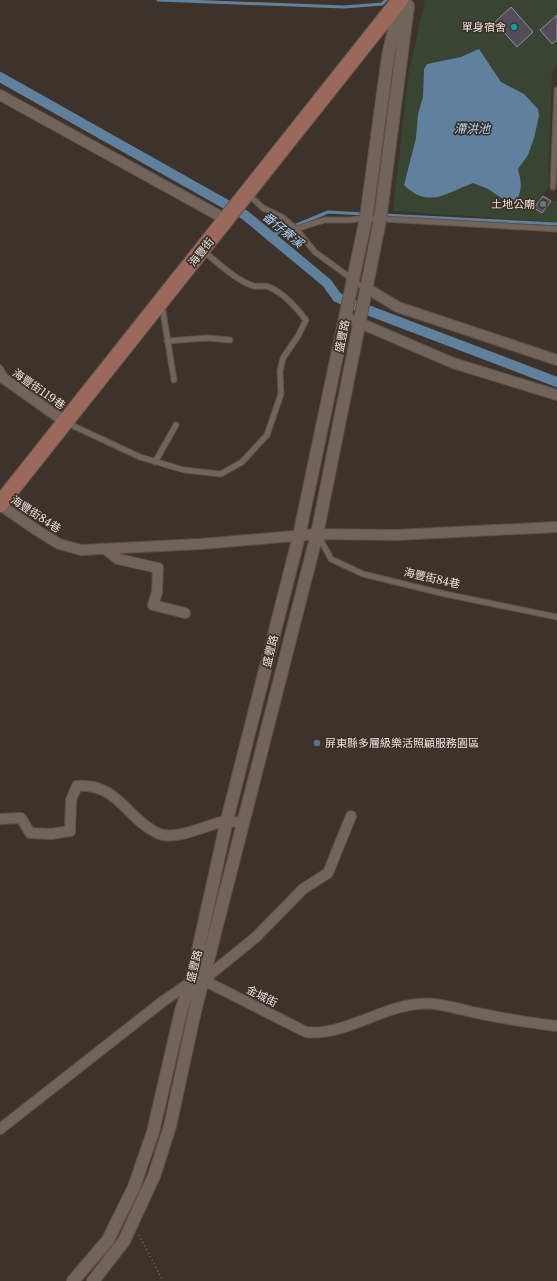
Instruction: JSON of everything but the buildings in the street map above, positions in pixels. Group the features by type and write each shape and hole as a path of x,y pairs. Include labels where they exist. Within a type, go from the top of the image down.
{"main road":[{"name":"海豐街","path":"0,504 64,421 227,220 400,0"}],"street":[{"name":"盛豐路","path":"93,1281 124,1241 133,1223 154,1176 170,1126 195,1011 197,981 227,820 299,536 346,317 366,218 388,56 395,25 405,0"},
{"name":"盛豐路","path":"73,1281 108,1240 134,1187 153,1132 181,1011 197,981 244,824 317,534 380,220 409,0"},
{"path":"0,95 227,220"},
{"path":"366,288 398,307 557,360"},
{"path":"346,317 453,363 557,394"},
{"name":"海豐街119巷","path":"0,376 9,384 64,421"},
{"name":"海豐街84巷","path":"0,504 59,544 81,550 317,534 396,535 557,527"},
{"path":"105,549 118,559 158,568 156,592 153,605 185,613"},
{"path":"0,819 21,818 30,833 51,834 70,831 71,800 77,786 91,785 108,792 136,817 157,833 167,834 193,832 227,820 244,824"},
{"path":"0,1129 162,1002 197,981 255,938 303,889 328,873 351,816"},
{"name":"金城街","path":"197,981 306,1032 315,1033 329,1031 388,1010 419,1004 436,1005 526,1022 557,1026"}],"lane":[{"path":"553,187 557,90"},
{"path":"246,196 263,208 282,217 296,228 315,252 348,276 353,282 366,288"},
{"path":"296,228 324,220 350,220 366,218 557,229"},
{"path":"64,421 140,457 184,470 221,474 242,462 267,435 281,394 280,371 283,358 298,336 306,320 296,307 269,287 254,286 241,279 222,268 203,250"},
{"path":"162,300 174,380"},
{"path":"167,341 207,338 230,340"},
{"path":"0,368 9,384"},
{"path":"155,462 176,425"},
{"name":"海豐街84巷","path":"317,534 331,559 363,574 444,594 557,618"}],"path":[{"path":"133,1223 163,1281"}],"green space":[{"path":"425,0 557,0 557,66 552,71 548,188 534,208 542,213 551,201 557,201 557,222 393,211 408,77"}],"water":[{"name":"滯洪池","path":"479,49 501,82 524,94 538,109 539,116 534,138 528,155 518,169 521,185 520,193 516,201 509,203 488,189 473,183 438,197 430,198 421,196 404,185 416,138 418,114 423,97 424,69 427,64 461,57"}],"waterway":[{"path":"158,0 344,7 382,4 386,0"},
{"name":"番仔寮溪","path":"0,77 245,215 327,283 337,297 349,303 557,382"},
{"path":"270,236 328,212 363,214"},
{"path":"383,215 557,224"}],"place":[{"name":"單身宿舍","path":"514,27"},
{"name":"土地公廟","path":"543,204"},
{"name":"屏東縣多層級樂活照顧服務園區","path":"317,743"}]}
